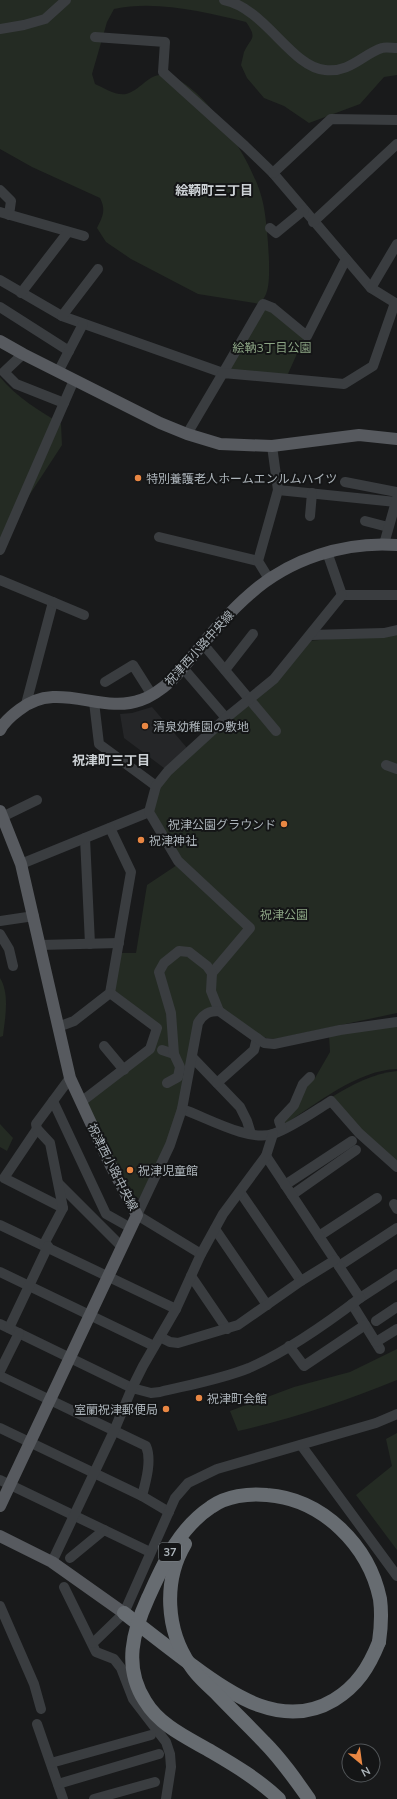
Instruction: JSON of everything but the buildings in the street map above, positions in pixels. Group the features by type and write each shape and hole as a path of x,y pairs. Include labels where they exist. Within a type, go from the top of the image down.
{"highway":[{"name":"37","path":"279,1799 250,1775 175,1730 160,1719 144,1700 136,1682 132,1661 135,1631 152,1589 177,1541 194,1520 212,1506 232,1497 256,1494 279,1496 311,1508 335,1523 352,1541 364,1558 380,1600 382,1622 374,1642"},
{"name":"37","path":"124,1613 223,1688 242,1699 262,1707 278,1711 302,1711 325,1705 343,1694 359,1681 371,1662 374,1642 374,1607 371,1594 360,1566 342,1541 326,1526 307,1514 271,1502 256,1501 227,1507 212,1515 189,1537 180,1552 170,1582 170,1602 174,1628 184,1655 198,1675 266,1744 291,1773 310,1799"}],"main road":[{"path":"0,341 130,409 187,434 220,444 272,446 359,436 397,439"},
{"name":"祝津西小路中央線","path":"0,730 10,717 26,704 50,697 58,696 112,704 132,702 152,695 172,680 238,605 269,579 302,562 327,552 359,546 384,544 397,545"},
{"name":"祝津西小路中央線","path":"0,1506 5,1483 29,1443 137,1215 108,1160 70,1078 22,864 2,820"},
{"path":"0,1536 52,1562 124,1613"}],"street":[{"path":"0,28 24,25 46,19 66,0"},
{"path":"224,0 235,2 253,13 297,55 314,67 325,70 347,67 382,48 397,48"},
{"path":"0,280 62,316 223,373 344,384 373,366 395,301 371,288 272,173 245,146 163,72 165,42 95,37"},
{"path":"272,173 331,119 397,120"},
{"path":"314,222 397,144"},
{"path":"0,190 11,201 4,214 84,236"},
{"path":"270,228 276,233 304,210"},
{"path":"21,293 68,232"},
{"path":"371,288 397,244"},
{"path":"187,434 263,304 273,308 307,336 346,259"},
{"path":"62,316 98,269"},
{"path":"0,307 69,351"},
{"path":"58,372 83,324"},
{"path":"23,354 4,372 16,384 64,403"},
{"path":"0,550 74,380"},
{"path":"258,561 278,490 272,446"},
{"path":"349,497 350,483 397,497"},
{"path":"278,490 349,497 397,497"},
{"path":"310,516 312,493"},
{"path":"384,544 397,497"},
{"path":"365,520 388,527"},
{"path":"159,537 258,561 269,579"},
{"path":"327,552 342,595"},
{"path":"0,592 2,581 84,615"},
{"path":"342,595 397,595"},
{"path":"342,595 311,635 274,678 249,698 168,770 156,786 149,812 178,860 250,928 212,973 211,991 219,1011 264,1043 274,1044 340,1030 397,1022"},
{"path":"26,704 53,602"},
{"path":"311,635 384,633 397,630"},
{"path":"225,670 253,634"},
{"path":"204,644 276,731"},
{"path":"105,682 133,665 152,695"},
{"path":"183,668 226,718"},
{"path":"94,702 99,744 156,786"},
{"path":"386,765 397,769"},
{"path":"2,820 37,800"},
{"path":"22,864 149,812"},
{"path":"58,1027 74,1021 110,993 131,872 110,828"},
{"path":"86,838 90,944"},
{"path":"0,921 34,916"},
{"path":"0,934 9,949 13,966"},
{"path":"40,945 119,943"},
{"path":"167,1083 178,1077 180,1067 174,1054 171,1012 159,972 164,963 179,951 189,952 207,966 212,973"},
{"path":"80,1102 150,1049 157,1028 110,993"},
{"path":"201,1254 137,1215 170,1145 182,1109 201,1018 212,1011 219,1011"},
{"path":"217,1083 254,1050 257,1038"},
{"path":"104,1046 124,1070"},
{"path":"162,1050 174,1054"},
{"path":"192,1057 240,1107 247,1121 251,1134"},
{"path":"282,1129 279,1121 294,1106 303,1084 310,1077"},
{"path":"70,1078 36,1124 37,1129 50,1143 63,1208 29,1286 4,1326 132,1388 151,1393 160,1392 246,1369 289,1346 397,1274"},
{"path":"53,1101 106,1214 131,1228"},
{"path":"182,1109 258,1136 273,1134 332,1101 359,1133 397,1167"},
{"path":"37,1129 4,1178 63,1208"},
{"path":"52,1562 114,1431 132,1388 176,1309 201,1254 223,1214 266,1156 273,1134"},
{"path":"285,1185 354,1146 292,1194"},
{"path":"266,1156 337,1263 356,1301 365,1325 378,1346 397,1328"},
{"path":"58,1184 122,1247"},
{"path":"240,1192 302,1281"},
{"path":"319,1236 377,1198"},
{"path":"0,1225 46,1245 176,1309"},
{"path":"0,1272 90,1315 157,1342 178,1343 238,1326 302,1281 337,1263 397,1228"},
{"path":"215,1229 267,1305"},
{"path":"191,1276 227,1329"},
{"path":"376,1321 397,1307"},
{"path":"289,1346 304,1366 365,1325"},
{"path":"0,1371 18,1333"},
{"path":"0,1376 146,1446 149,1453 146,1479 142,1496"},
{"path":"92,1643 124,1613 175,1498 188,1483 201,1475 217,1469 376,1423 397,1414"},
{"path":"0,1428 142,1496 169,1512"},
{"path":"301,1445 397,1576"},
{"path":"5,1483 150,1552"},
{"path":"70,1558 104,1530"},
{"path":"64,1587 96,1652 114,1659 122,1668 133,1699 166,1742 170,1754 171,1767 166,1799"},
{"path":"0,1606 34,1684 40,1709"},
{"path":"37,1724 63,1799"},
{"path":"50,1763 151,1735"},
{"path":"58,1784 160,1754"},
{"path":"94,1799 155,1782"}],"shaded area":[{"name":"清泉幼稚園の敷地","path":"152,707 187,748 164,768 124,738 120,714 132,713"}],"green space":[{"path":"0,0 397,0 397,75 384,77 360,104 309,123 284,106 264,98 247,78 241,65 244,52 252,38 252,32 246,22 180,8 147,6 114,9 107,22 92,74 95,84 118,94 126,94 136,89 149,79 159,75 164,75 179,80 195,92 211,108 226,127 250,168 263,203 267,234 269,273 267,291 260,304 198,294 131,259 106,242 97,228 103,213 103,206 100,198 32,167 0,149"},
{"name":"絵靹3丁目公園","path":"265,307 305,336 287,376 228,370"},
{"path":"0,377 13,391 37,409 61,424 62,445 0,540"},
{"name":"祝津公園","path":"397,633 397,1013 275,1039 266,1038 206,1010 178,1109 161,1158 139,1199 135,1196 117,1166 85,1101 150,1051 161,1027 114,990 121,953 136,953 147,885 183,861 153,812 159,787 172,771 308,641"},
{"path":"0,978 5,991 6,1014 3,1036 0,1037"},
{"path":"397,1022 397,1069 367,1075 352,1082 322,1099 282,1126 302,1088 315,1078 330,1052 329,1035"},
{"path":"397,1071 397,1164 360,1131 332,1097 363,1080 380,1074"},
{"path":"0,1124 13,1138 7,1151 0,1147"},
{"path":"397,1349 397,1380 318,1409 238,1431 230,1411 294,1387 350,1372"},
{"path":"397,1433 397,1550 356,1495 392,1466 386,1439"}],"place":[{"name":"特別養護老人ホームエンルムハイツ","path":"138,478"},
{"name":"清泉幼稚園の敷地","path":"145,726"},
{"name":"祝津公園グラウンド","path":"284,824"},
{"name":"祝津神社","path":"141,840"},
{"name":"祝津児童館","path":"130,1170"},
{"name":"祝津町会館","path":"199,1398"},
{"name":"室蘭祝津郵便局","path":"166,1409"}],"district":[{"name":"絵鞆町三丁目","path":"214,190"},
{"name":"祝津町三丁目","path":"111,760"}]}
